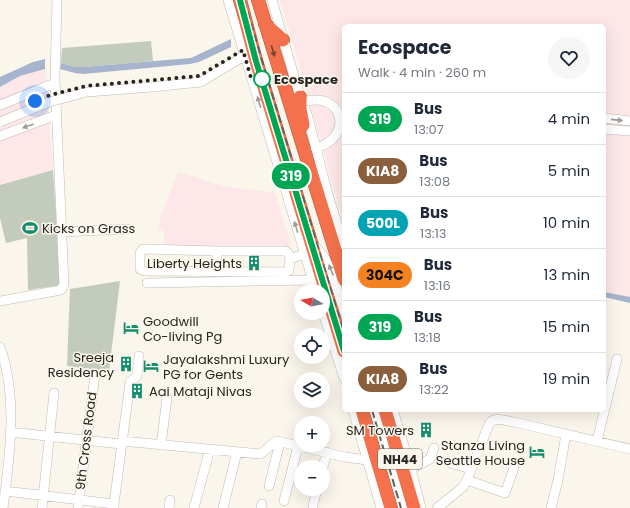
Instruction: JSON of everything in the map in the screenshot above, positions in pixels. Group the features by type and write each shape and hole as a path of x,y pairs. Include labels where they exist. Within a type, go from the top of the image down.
{"highway":[{"path":"240,0 271,125 311,242 342,344"},
{"path":"245,0 245,18"},
{"path":"258,0 265,24 314,148 322,192 342,270"},
{"path":"265,24 282,40"},
{"path":"305,100 300,109 305,134 314,148"},
{"name":"NH44","path":"363,412 391,508"},
{"name":"NH44","path":"386,412 414,508"}],"street":[{"path":"0,301 60,290 64,284 55,80 57,0"},
{"path":"228,0 244,53 271,125 304,254 313,284"},
{"path":"272,0 282,40 305,100 316,99 326,102 340,110 342,121 335,136 332,140 314,148"},
{"path":"0,122 49,102 87,92 152,84 199,76 244,53"},
{"path":"0,105 55,80"},
{"path":"0,115 47,96 86,86 152,84"},
{"path":"0,136 56,115"},
{"path":"606,118 630,121"},
{"path":"606,129 630,131"},
{"path":"322,192 342,241"},
{"path":"61,232 127,229"},
{"path":"311,242 324,257 330,268 342,305"},
{"path":"144,249 217,251 285,251 288,253 290,259 289,270 287,272 217,272 144,271 140,269 140,253 144,249"},
{"path":"217,251 217,272"},
{"path":"290,259 304,254"},
{"path":"147,283 312,280"},
{"path":"325,320 342,372"},
{"path":"0,346 10,392 10,432 3,508"},
{"path":"5,492 43,496 78,504 114,506 130,382 137,376 139,356"},
{"path":"606,404 617,359"},
{"name":"9th Cross Road","path":"78,504 95,375"},
{"path":"42,508 54,393"},
{"path":"161,445 167,398"},
{"path":"354,412 381,508"},
{"path":"375,412 403,508"},
{"path":"394,412 421,508"},
{"path":"597,441 604,412"},
{"path":"436,508 463,487 488,424 494,419 630,449"},
{"path":"10,432 49,437 260,454 266,451 273,443 277,441 294,445"},
{"path":"551,508 558,480 566,434"},
{"path":"269,486 280,442"},
{"path":"411,469 430,459 434,448"},
{"path":"194,508 210,449"},
{"path":"223,508 237,452"},
{"path":"284,501 296,452"},
{"path":"325,460 327,452 367,460"},
{"path":"450,463 470,469"},
{"path":"467,480 501,493 505,493 514,468"},
{"path":"313,506 315,496"}],"shaded area":[{"path":"280,0 630,0 630,297 606,292 606,24 342,24 342,219"},
{"path":"45,69 53,170 0,185 0,87 20,76"},
{"path":"178,172 227,187 269,192 274,191 292,247 165,249 164,229 158,229 161,215"}],"green space":[{"path":"151,41 153,61 83,67 75,67 61,63 62,48"},
{"name":"Kicks on Grass","path":"53,170 61,285 28,290 27,238 6,243 0,218 0,185"},
{"path":"120,281 109,371 67,366 70,289"}],"water":[{"path":"231,39 231,47 199,62 190,64 83,74 60,69 61,63 75,67 83,67 191,58"},
{"path":"45,59 45,69 20,76 0,87 0,77 33,62"},
{"path":"606,292 630,297 630,303 606,297"}],"railway":[{"path":"244,0 342,327"},
{"path":"373,412 401,508"}],"bus line":[{"name":"319","path":"240,0 256,61 342,344"}],"place":[{"name":"Ecospace","path":"262,79"},
{"name":"Kicks on Grass","path":"30,228"},
{"name":"Liberty Heights","path":"254,263"},
{"name":"Goodwill Co-living Pg","path":"131,328"},
{"name":"Sreeja Residency","path":"126,364"},
{"name":"Jayalakshmi Luxury PG for Gents","path":"151,366"},
{"name":"Aai Mataji Nivas","path":"137,391"},
{"name":"SM Towers","path":"426,430"},
{"name":"Stanza Living Seattle House","path":"537,452"}],"route":[{"path":"35,101 47,96 86,86 199,76 243,50 251,78 262,79"}]}
